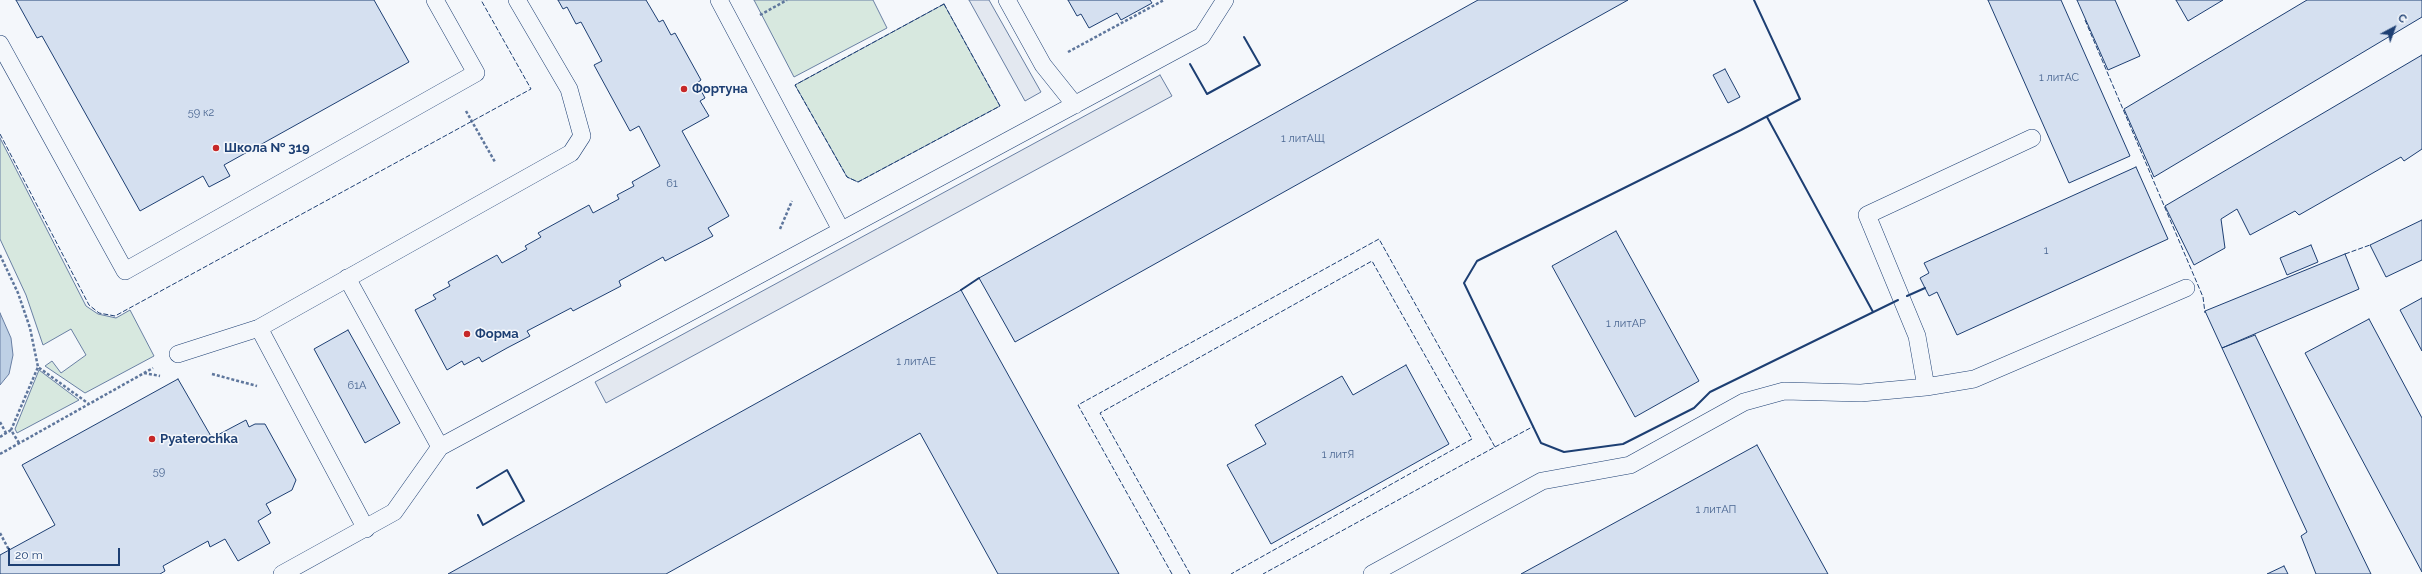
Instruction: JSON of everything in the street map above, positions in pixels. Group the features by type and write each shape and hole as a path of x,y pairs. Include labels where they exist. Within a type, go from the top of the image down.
{"lane":[{"path":"0,44 125,271 476,73 435,0"},
{"path":"178,354 259,328 571,153 582,136 569,89 517,0"},
{"path":"719,0 841,230"},
{"path":"1007,0 1043,66 1075,105"},
{"path":"282,574 366,529 394,512 440,447 1202,36 1220,3"},
{"path":"1926,387 1917,336 1867,216 2032,138"},
{"path":"347,278 440,447"},
{"path":"1372,574 1542,481 1630,465 1744,402 1784,391 1861,393 1926,387 1974,379 2186,288"},
{"path":"259,328 366,529"}],"path":[{"path":"1089,40 1164,0"},
{"path":"453,85 490,153"},
{"path":"777,234 790,210 794,196"},
{"path":"0,255 18,293 30,328 38,367 11,430 0,437"},
{"path":"38,367 89,404"},
{"path":"0,454 154,367"},
{"path":"143,373 160,376"},
{"path":"210,374 295,396"},
{"path":"0,422 6,433"},
{"path":"11,430 19,443"},
{"path":"0,533 9,550"}],"shaded area":[{"path":"754,0 873,0 887,28 794,77"},
{"path":"969,0 989,0 1041,92 1025,101"},
{"path":"944,4 1000,106 858,182 847,177 795,85"},
{"path":"1160,75 1172,96 606,403 595,382"},
{"path":"0,138 86,306 98,314 116,318 130,310 154,356 85,393 45,366 52,361 61,373 86,355 71,329 43,345 26,295 0,239"},
{"path":"39,370 79,400 17,433 15,429"}],"water":[{"path":"0,313 11,338 13,355 9,374 0,385"}],"building":[{"path":"16,0 374,0 409,62 224,165 230,176 209,187 203,176 140,211 42,36 37,38"},
{"path":"558,0 646,0 659,22 663,20 671,35 675,33 701,80 697,83 705,98 700,101 709,116 682,131 729,216 708,228 713,236 665,261 663,257 619,281 621,286 573,311 571,308 527,331 530,336 482,362 479,357 464,365 462,361 447,370 415,310 436,299 433,295 450,286 448,282 497,255 502,263 527,249 525,246 541,237 538,233 589,205 593,213 619,199 617,195 634,186 632,182 660,166 639,126 630,131 594,65 602,61 581,22 576,24 567,7 563,9"},
{"path":"1068,0 1150,0 1152,3 1121,20 1117,13 1089,28 1081,14 1077,16"},
{"path":"1478,0 1628,0 1015,342 979,278"},
{"path":"1988,0 2061,0 2130,156 2069,183"},
{"path":"2077,0 2115,0 2140,56 2108,70"},
{"path":"2176,0 2223,0 2188,21"},
{"path":"2307,0 2422,0 2422,17 2154,177 2124,109"},
{"path":"2422,55 2422,149 2404,161 2401,157 2299,215 2295,211 2250,235 2237,209 2221,219 2225,248 2194,265 2165,206"},
{"path":"1725,69 1740,97 1728,103 1713,75"},
{"path":"2136,167 2168,239 1957,335 1937,292 1929,296 1920,278 1929,273 1924,263"},
{"path":"2422,220 2422,260 2386,277 2370,245"},
{"path":"1616,231 1699,381 1635,417 1552,266"},
{"path":"2311,245 2318,262 2287,275 2280,258"},
{"path":"2345,254 2359,289 2222,348 2205,311"},
{"path":"961,290 1119,574 998,574 920,433 666,574 448,574"},
{"path":"2422,298 2422,351 2400,310"},
{"path":"2369,319 2422,418 2422,572 2305,353"},
{"path":"348,330 400,423 365,443 314,349"},
{"path":"2255,335 2371,574 2316,574 2301,536 2307,532 2222,348"},
{"path":"1406,365 1449,444 1271,544 1227,465 1266,444 1255,425 1342,376 1353,395"},
{"path":"178,379 212,438 246,420 249,427 255,424 265,424 296,480 292,490 266,504 271,513 258,521 270,543 238,561 225,539 210,547 208,541 163,566 165,571 160,574 0,574 0,555 55,525 22,465"},
{"path":"1757,445 1828,574 1521,574"},
{"path":"2284,566 2288,574 2267,574"}],"fence":[{"path":"0,134 89,305 99,313 115,316 531,89 481,0"},
{"path":"944,4 1000,106 858,182 847,177 795,85 944,4"},
{"path":"2085,20 2203,297 2205,313"},
{"path":"1172,574 1078,405 1379,239 1495,447 1263,574"},
{"path":"2345,254 2370,245"},
{"path":"1190,574 1100,413 1372,261 1472,439 1231,574"},
{"path":"1495,447 1534,426"}],"wall":[{"path":"1754,0 1800,99 1741,130 1477,261 1464,283 1541,443 1564,452 1623,444 1694,408 1710,392 1898,300"},
{"path":"1190,64 1207,94 1260,65 1244,37"},
{"path":"1767,117 1873,312"},
{"path":"961,290 979,278"},
{"path":"1907,296 1925,288"},
{"path":"477,488 507,470 524,501 483,525 478,515"}],"place":[{"name":"Фортуна","path":"684,89"},
{"name":"Школа № 319","path":"216,148"},
{"name":"Форма","path":"467,334"},
{"name":"Pyaterochka","path":"152,439"}]}
